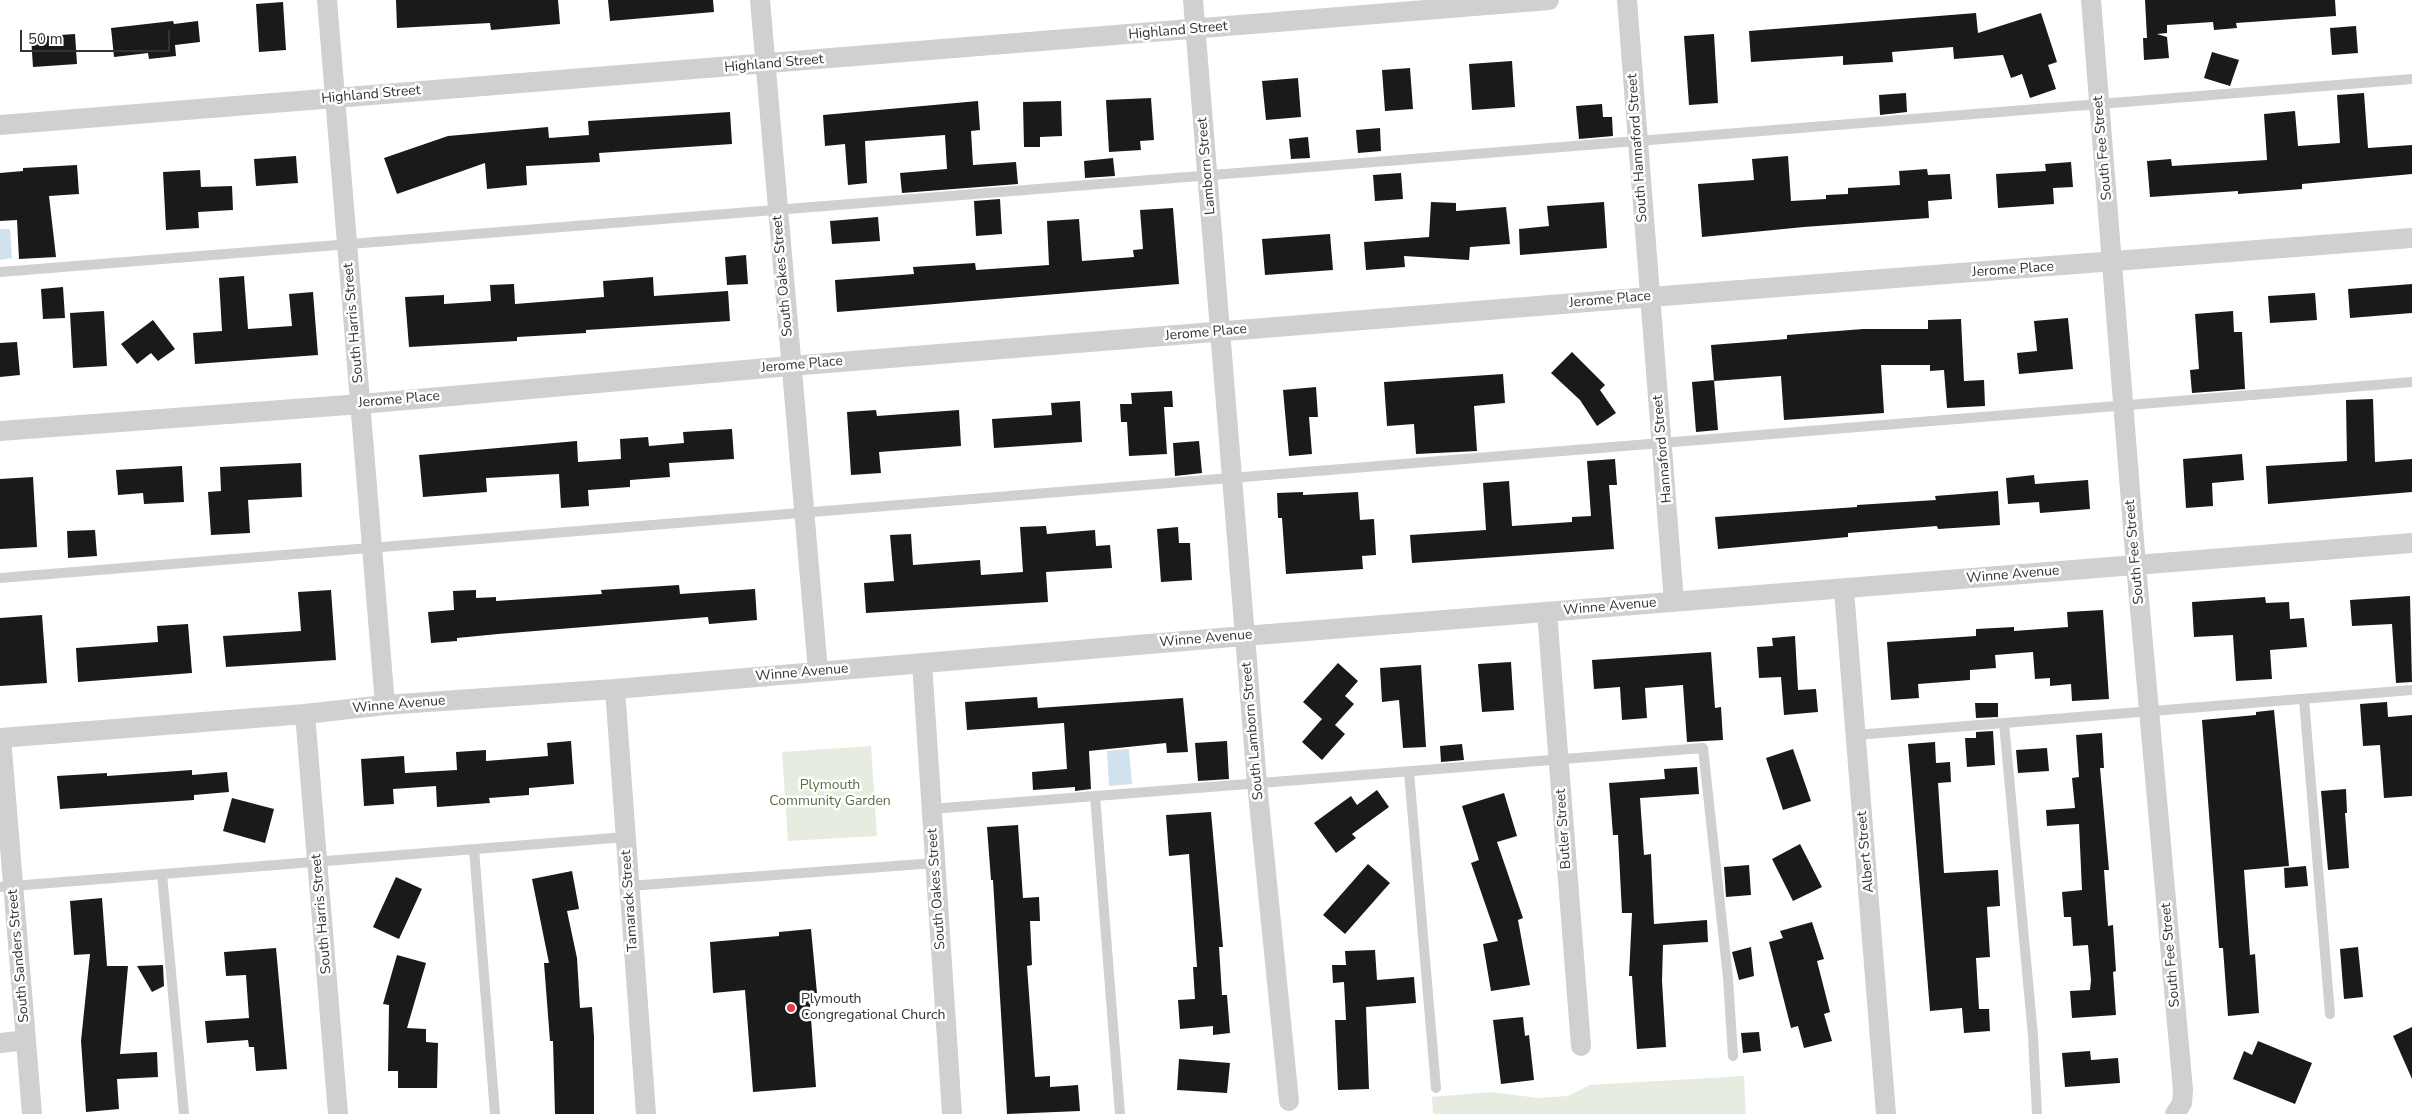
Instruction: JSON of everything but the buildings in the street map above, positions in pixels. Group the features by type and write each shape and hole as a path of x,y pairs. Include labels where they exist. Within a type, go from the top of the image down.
{"street":[{"name":"South Harris Street","path":"327,0 385,705"},
{"name":"South Oakes Street","path":"760,0 790,366 818,671"},
{"name":"Lamborn Street","path":"1193,0 1220,332"},
{"name":"Highland Street","path":"0,125 1549,0"},
{"name":"South Hannaford Street","path":"1627,0 1650,297"},
{"name":"South Fee Street","path":"2091,0 2136,565 2181,1072 2178,1109"},
{"name":"Jerome Place","path":"0,431 361,404 790,366 1650,297 2112,263 2412,238"},
{"name":"Hannaford Street","path":"1650,297 1663,443 1674,602"},
{"name":"South Lamborn Street","path":"1220,332 1234,479 1244,636 1257,783 1290,1107"},
{"name":"Winne Avenue","path":"1,738 305,714 385,705 1844,590 2412,543"},
{"name":"Albert Street","path":"1844,590 1886,1114"},
{"name":"Butler Street","path":"1547,612 1581,1046"},
{"name":"South Oakes Street","path":"922,663 952,1114"},
{"name":"Tamarack Street","path":"615,688 646,1114"},
{"name":"South Harris Street","path":"305,714 338,1114"},
{"name":"South Sanders Street","path":"1,738 7,886 26,1040 32,1114"},
{"path":"0,1042 26,1040"}],"lane":[{"path":"0,272 1207,177 2412,79"},
{"path":"0,578 2412,382"},
{"path":"1856,735 2412,690"},
{"path":"2304,699 2330,1014"},
{"path":"2004,723 2033,1036 2037,1114"},
{"path":"931,809 1703,748 1728,978 1733,1056"},
{"path":"1409,772 1436,1088"},
{"path":"1096,796 1120,1114"},
{"path":"7,886 626,837"},
{"path":"474,849 495,1114"},
{"path":"629,886 935,863"},
{"path":"162,874 184,1114"}],"green space":[{"name":"Plymouth Community Garden","path":"871,746 877,836 788,841 782,752"},
{"path":"1744,1076 1746,1114 1433,1114 1432,1097 1490,1092 1539,1098 1568,1096 1590,1085"}],"water":[{"path":"0,229 10,229 12,258 0,260"},
{"path":"1129,749 1132,784 1109,786 1107,751"}],"place":[{"name":"Plymouth Congregational Church","path":"791,1008"}]}
